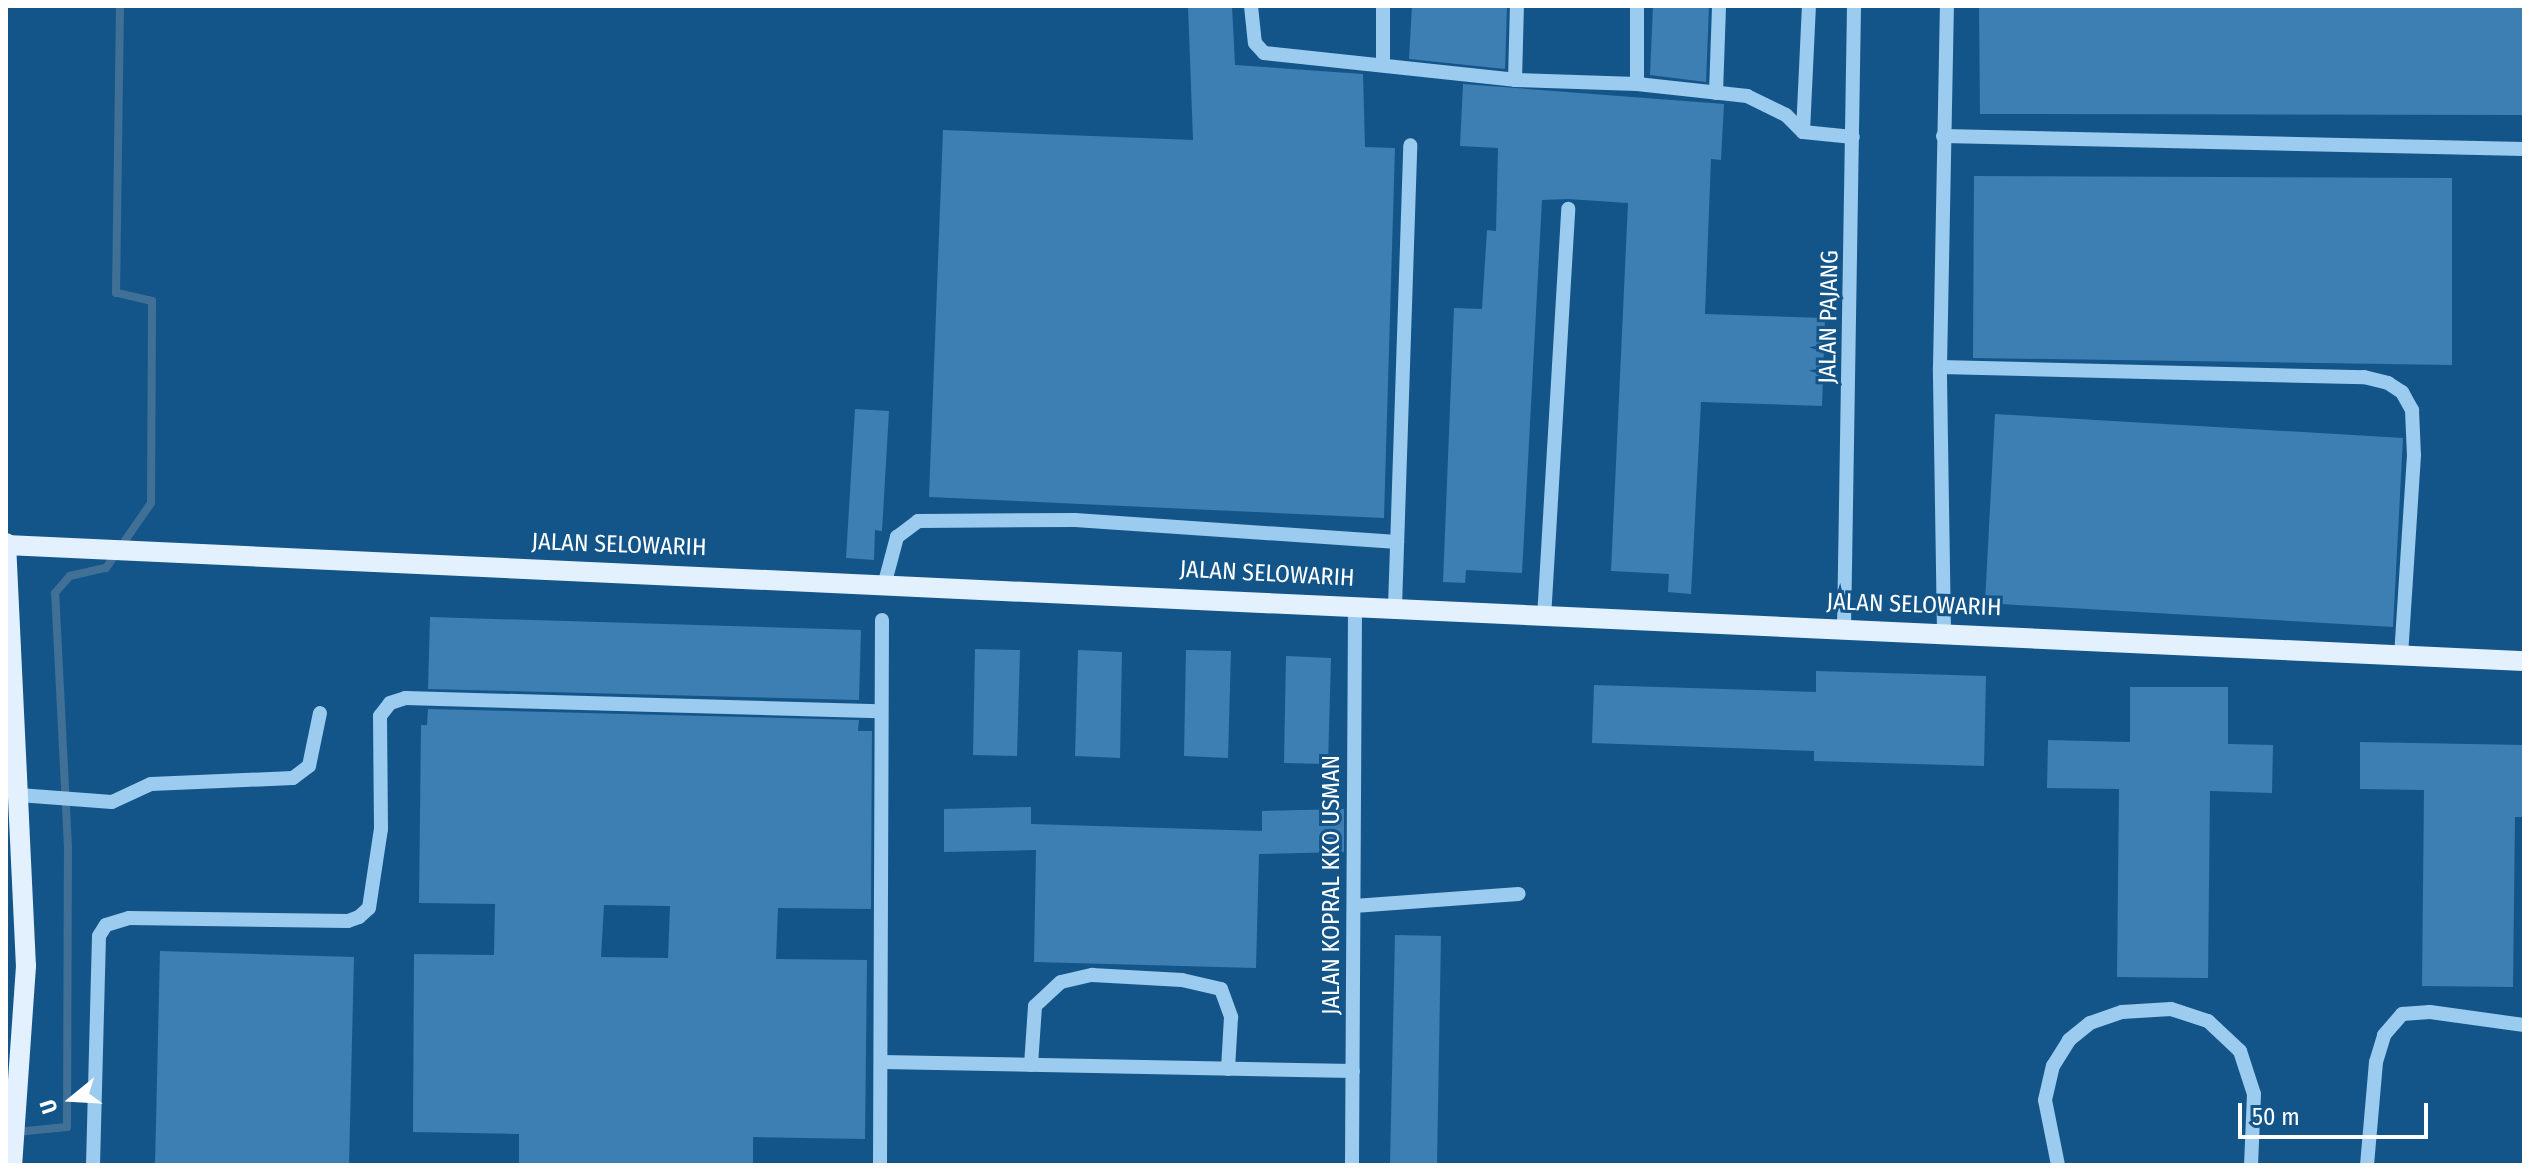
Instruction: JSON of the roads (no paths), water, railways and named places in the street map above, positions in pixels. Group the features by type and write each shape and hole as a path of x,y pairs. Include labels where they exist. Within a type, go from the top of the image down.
{"main road":[{"name":"JALAN SELOWARIH","path":"6,544 885,582 1395,607 1544,618 1944,632 2524,661"},
{"path":"6,544 14,786 26,966 13,1100 13,1157"}],"street":[{"path":"1251,6 1255,43 1264,53 1383,63 1515,80 1637,84 1747,96 1768,105 1803,132 1853,137"},
{"path":"1383,6 1383,63"},
{"path":"1515,80 1517,6"},
{"path":"1637,6 1637,84"},
{"path":"1716,93 1719,6"},
{"path":"1803,132 1809,6"},
{"name":"JALAN PAJANG","path":"1844,629 1854,6"},
{"path":"1944,632 1940,367 1947,6"},
{"path":"1943,136 2524,149"},
{"path":"1395,607 1410,145"},
{"path":"1544,618 1568,209"},
{"path":"1940,367 2364,377 2388,383 2402,392 2412,410 2414,455 2401,654"},
{"path":"885,582 897,537 918,521 1075,520 1397,542"},
{"name":"JALAN KOPRAL KKO USMAN","path":"1352,1165 1355,605"},
{"path":"880,1165 879,711 882,620"},
{"path":"93,1165 99,936 106,925 129,918 348,921 359,917 369,908 381,829 380,716 390,703 405,698 879,711"},
{"path":"14,786 49,798 112,802 151,784 293,778 309,766 320,713"},
{"path":"1354,906 1519,894"},
{"path":"1031,1065 1030,1020 1035,1006 1061,982 1092,975 1182,980 1221,989 1231,1017 1228,1069"},
{"path":"2058,1165 2045,1100 2053,1066 2069,1040 2090,1023 2122,1012 2171,1009 2208,1021 2240,1051 2254,1094 2251,1165"},
{"path":"2367,1165 2376,1062 2384,1035 2402,1014 2430,1012 2524,1025"},
{"path":"882,1062 1353,1071"}],"waterway":[{"path":"16,1132 67,1127 68,847 55,593 70,576 106,568 151,503 152,301 116,293 120,6"}]}
